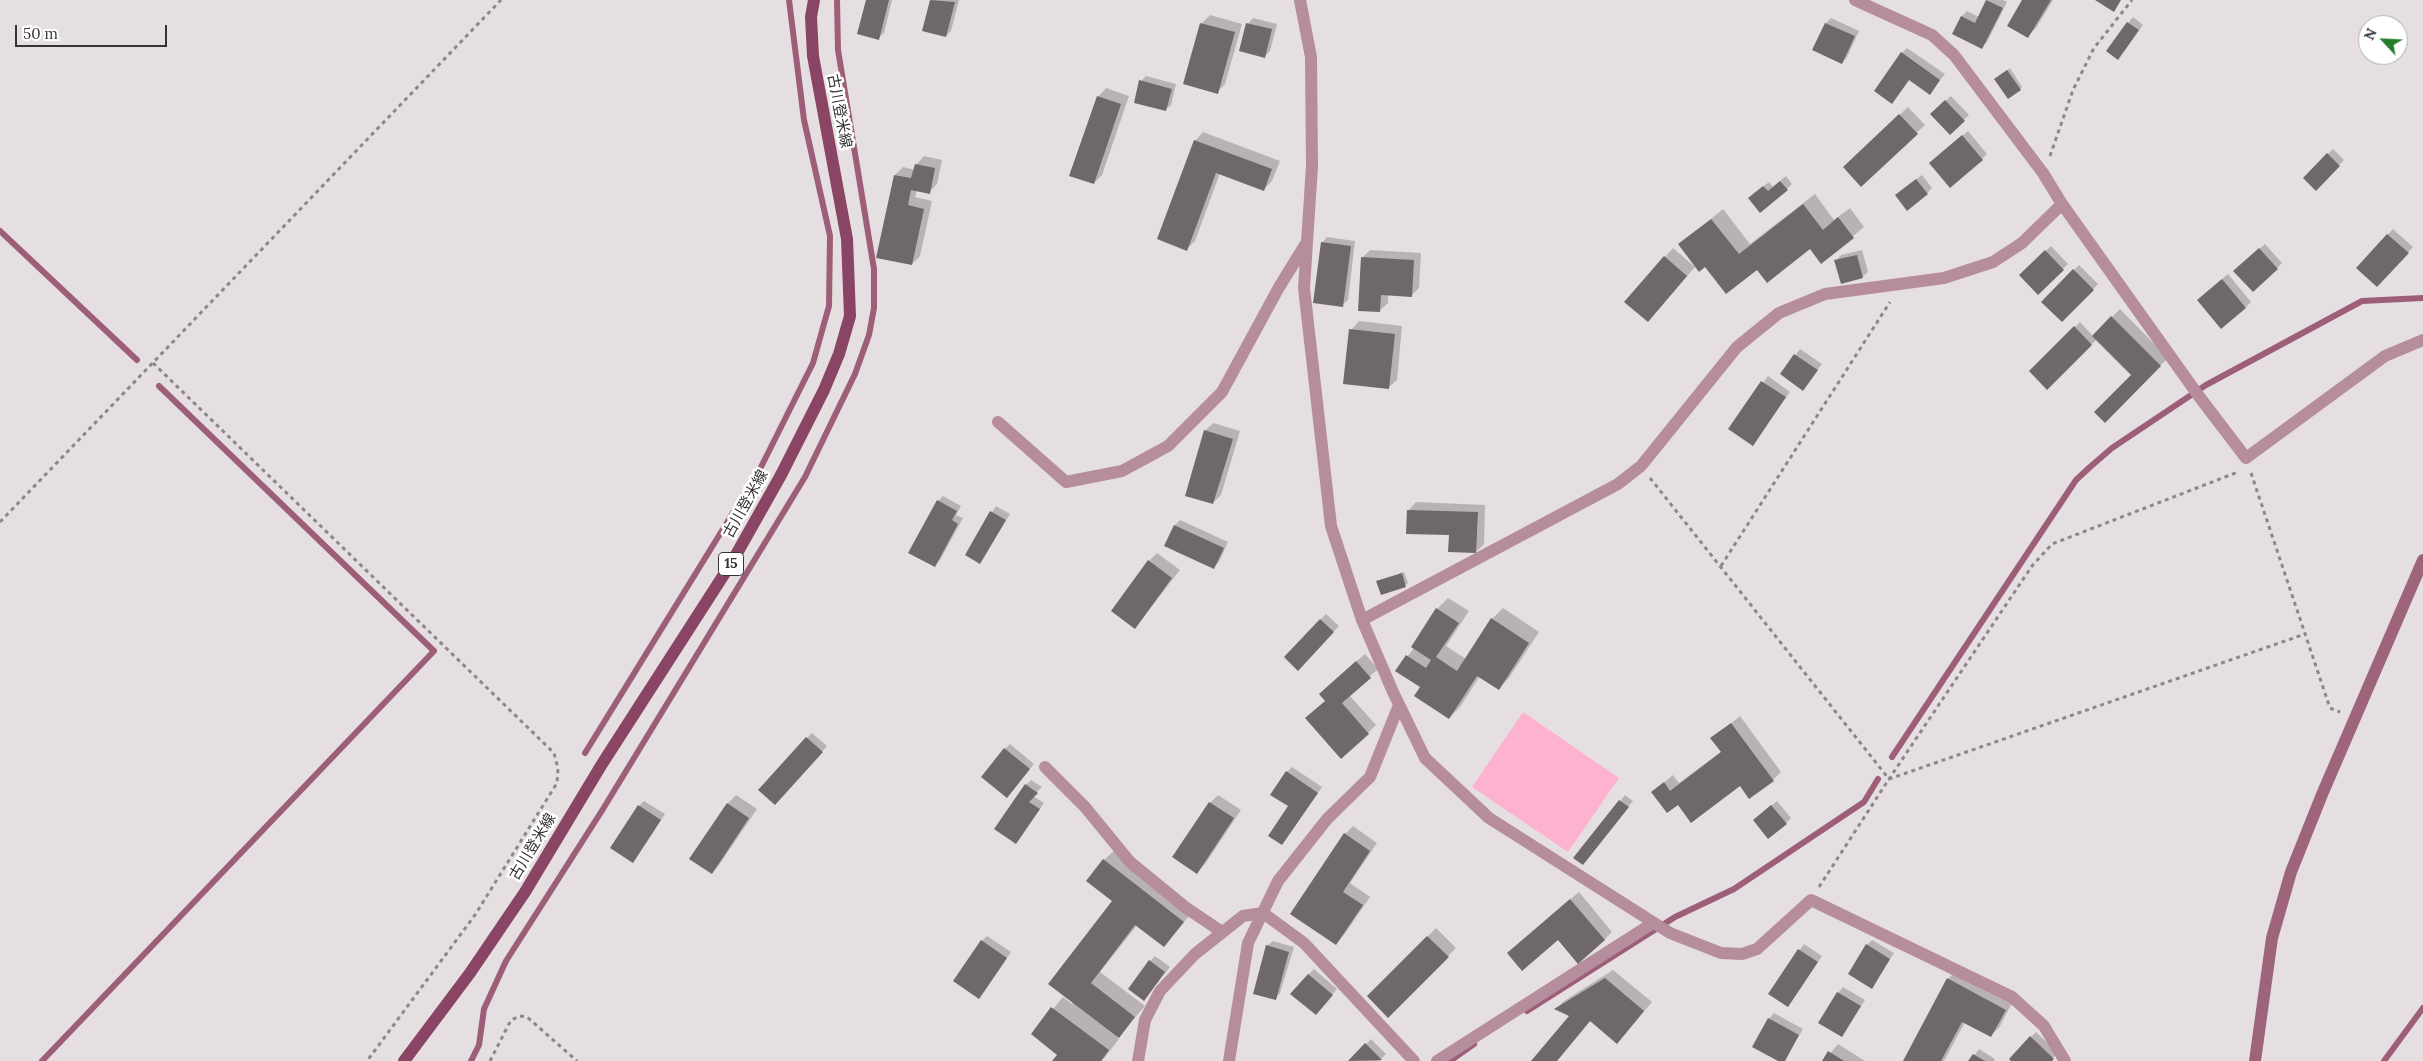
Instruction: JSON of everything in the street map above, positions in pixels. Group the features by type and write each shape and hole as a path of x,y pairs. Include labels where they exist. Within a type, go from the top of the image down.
{"main road":[{"name":"古川登米線","path":"404,1061 470,973 524,892 602,764 732,562 785,466 824,390 839,354 850,316 847,238 812,56 811,17 814,0"}],"street":[{"path":"1300,0 1311,57 1312,166 1304,288 1332,526 1362,620 1399,705 1425,758 1488,818 1559,861 1661,928 1721,953 1742,954 1757,949 1811,900 2012,997 2044,1026 2065,1061"},
{"path":"1855,0 1932,35 1943,44 2044,173 2062,204 2246,458 2385,356 2423,340"},
{"path":"1362,620 1618,484 1641,466 1738,347 1780,313 1825,294 1944,278 1993,262 2022,243 2062,204"},
{"path":"998,422 1066,482 1122,471 1168,446 1222,392 1278,289 1307,243"},
{"path":"2255,1061 2272,938 2288,882 2323,792 2423,560"},
{"path":"1229,1061 1248,943 1278,881 1327,819 1370,777 1399,705"},
{"path":"1045,767 1085,807 1130,862 1185,907 1222,932"},
{"path":"1138,1061 1145,1020 1160,991 1194,954 1243,916 1263,913 1304,943 1414,1061"},
{"path":"1436,1061 1661,928"}],"path":[{"path":"0,522 501,0"},
{"path":"2044,173 2073,90 2094,48 2132,0"},
{"path":"1720,566 1902,284"},
{"path":"153,363 554,753 558,769 557,783 475,914 367,1061"},
{"path":"2246,458 2330,708 2355,718"},
{"path":"1811,900 1889,779 2032,566 2052,544 2238,472 2246,458"},
{"path":"1641,466 1889,779"},
{"path":"1889,779 2305,634"},
{"path":"490,1061 511,1020 520,1016 527,1017 577,1061"}],"shaded area":[{"path":"1523,712 1619,778 1568,852 1472,787"}],"building":[{"path":"866,0 889,0 879,40 857,34"},
{"path":"930,0 955,2 946,37 922,31"},
{"path":"1986,0 2003,8 1982,49 1952,34 1961,16 1975,23"},
{"path":"2022,0 2051,0 2028,38 2007,26"},
{"path":"2095,0 2121,0 2114,12"},
{"path":"2127,22 2139,30 2118,60 2106,51"},
{"path":"1200,23 1235,32 1218,94 1183,84"},
{"path":"1246,23 1272,29 1265,58 1239,51"},
{"path":"1825,23 1855,36 1842,64 1812,50"},
{"path":"1901,52 1940,80 1930,95 1909,80 1892,104 1874,91"},
{"path":"2007,70 2021,90 2008,99 1994,79"},
{"path":"1139,80 1172,89 1166,111 1134,103"},
{"path":"1097,96 1121,104 1094,184 1069,176"},
{"path":"1945,100 1965,121 1950,135 1930,114"},
{"path":"1899,114 1918,134 1861,187 1843,167"},
{"path":"1962,135 1983,160 1950,188 1929,163"},
{"path":"1194,140 1272,169 1264,191 1216,173 1187,251 1157,239"},
{"path":"2327,153 2340,166 2316,191 2303,178"},
{"path":"915,164 935,168 930,194 911,190 908,205 924,209 912,265 876,258 894,175 911,178"},
{"path":"1916,179 1928,194 1907,211 1895,195"},
{"path":"1780,181 1788,190 1760,213 1748,198 1763,186 1768,191"},
{"path":"1803,204 1823,230 1838,217 1854,238 1821,264 1810,249 1767,283 1757,270 1726,294 1705,267 1699,272 1678,244 1711,219 1739,254"},
{"path":"2387,234 2409,253 2377,287 2356,268"},
{"path":"1321,242 1351,246 1343,307 1313,303"},
{"path":"2259,248 2278,269 2253,292 2233,271"},
{"path":"2045,250 2064,270 2038,295 2019,275"},
{"path":"1857,255 1863,278 1841,284 1834,260"},
{"path":"1664,256 1687,276 1648,322 1624,302"},
{"path":"1361,257 1414,260 1412,297 1381,295 1380,312 1358,311"},
{"path":"2073,269 2094,290 2062,322 2041,302"},
{"path":"2222,279 2246,308 2221,329 2197,300"},
{"path":"2111,316 2161,366 2105,423 2094,412 2131,375 2092,336"},
{"path":"2074,326 2092,345 2047,390 2029,371"},
{"path":"1349,329 1395,334 1389,389 1343,384"},
{"path":"1794,354 1818,370 1803,391 1780,374"},
{"path":"1761,381 1786,397 1753,446 1728,429"},
{"path":"1204,430 1233,439 1213,504 1185,496"},
{"path":"937,500 957,511 952,520 958,524 935,567 908,553"},
{"path":"1407,510 1478,512 1476,553 1448,552 1449,535 1406,534"},
{"path":"990,511 1006,520 980,564 965,555"},
{"path":"1174,525 1224,548 1214,569 1164,546"},
{"path":"1148,560 1172,578 1135,629 1111,611"},
{"path":"1402,573 1406,587 1381,595 1376,581"},
{"path":"1436,608 1459,623 1436,657 1457,671 1491,618 1529,643 1499,690 1477,676 1449,719 1414,696 1420,687 1395,671 1406,655 1426,668 1431,660 1411,647"},
{"path":"1320,619 1334,632 1298,671 1284,657"},
{"path":"1356,661 1371,678 1342,703 1369,734 1341,759 1305,718 1325,701 1319,694"},
{"path":"1731,723 1774,781 1749,799 1740,786 1691,823 1678,805 1667,813 1651,792 1664,782 1670,791 1721,752 1710,738"},
{"path":"806,737 823,752 775,805 758,790"},
{"path":"1004,748 1030,769 1007,798 981,777"},
{"path":"1286,771 1318,793 1282,845 1268,836 1288,806 1270,795"},
{"path":"1025,784 1038,793 1029,802 1040,809 1016,844 994,829"},
{"path":"1619,800 1629,807 1583,865 1573,858"},
{"path":"1209,802 1234,818 1197,874 1172,857"},
{"path":"727,803 749,818 712,874 689,859"},
{"path":"638,805 661,820 633,863 610,848"},
{"path":"1771,805 1787,824 1768,839 1753,820"},
{"path":"1344,833 1370,851 1343,892 1363,905 1336,945 1290,914"},
{"path":"1103,859 1184,922 1164,947 1135,925 1091,983 1135,1017 1119,1038 1048,984 1112,901 1086,881"},
{"path":"1570,899 1605,940 1578,964 1558,940 1522,971 1507,953"},
{"path":"1427,936 1449,957 1388,1018 1367,996"},
{"path":"981,940 1007,958 979,999 953,981"},
{"path":"1866,944 1890,959 1872,989 1848,974"},
{"path":"1266,945 1289,952 1276,1000 1253,994"},
{"path":"1798,949 1818,962 1788,1007 1768,994"},
{"path":"1149,960 1165,972 1144,1001 1128,989"},
{"path":"1308,974 1333,995 1316,1015 1290,994"},
{"path":"1605,978 1644,1011 1617,1044 1590,1021 1557,1061 1531,1061 1569,1016 1554,1009"},
{"path":"1947,978 2006,1010 1991,1037 1962,1022 1941,1061 1903,1061"},
{"path":"1837,992 1861,1006 1842,1037 1818,1023"},
{"path":"1051,1007 1109,1050 1101,1061 1052,1061 1057,1055 1031,1034"},
{"path":"1768,1018 1799,1035 1785,1061 1778,1061 1752,1047"},
{"path":"2030,1036 2054,1059 2052,1061 2011,1061 2009,1059"},
{"path":"1365,1043 1382,1060 1348,1061"},
{"path":"1828,1051 1844,1061 1822,1061"},
{"path":"1973,1054 1985,1061 1968,1061"}],"waterway":[{"path":"585,753 760,469 813,363 829,306 830,236 804,120 789,0"},
{"path":"471,1061 479,1045 484,1009 506,961 603,809 805,477 855,374 869,335 874,308 874,269 838,50 837,0"},
{"path":"0,231 137,360"},
{"path":"1892,757 2076,480 2090,467 2112,448 2206,385 2362,301 2423,298"},
{"path":"42,1061 434,651 159,386"},
{"path":"1527,1011 1675,917 1734,889 1864,802 1878,779"},
{"path":"2384,1061 2423,1008"},
{"path":"1450,1061 1474,1044"}]}
